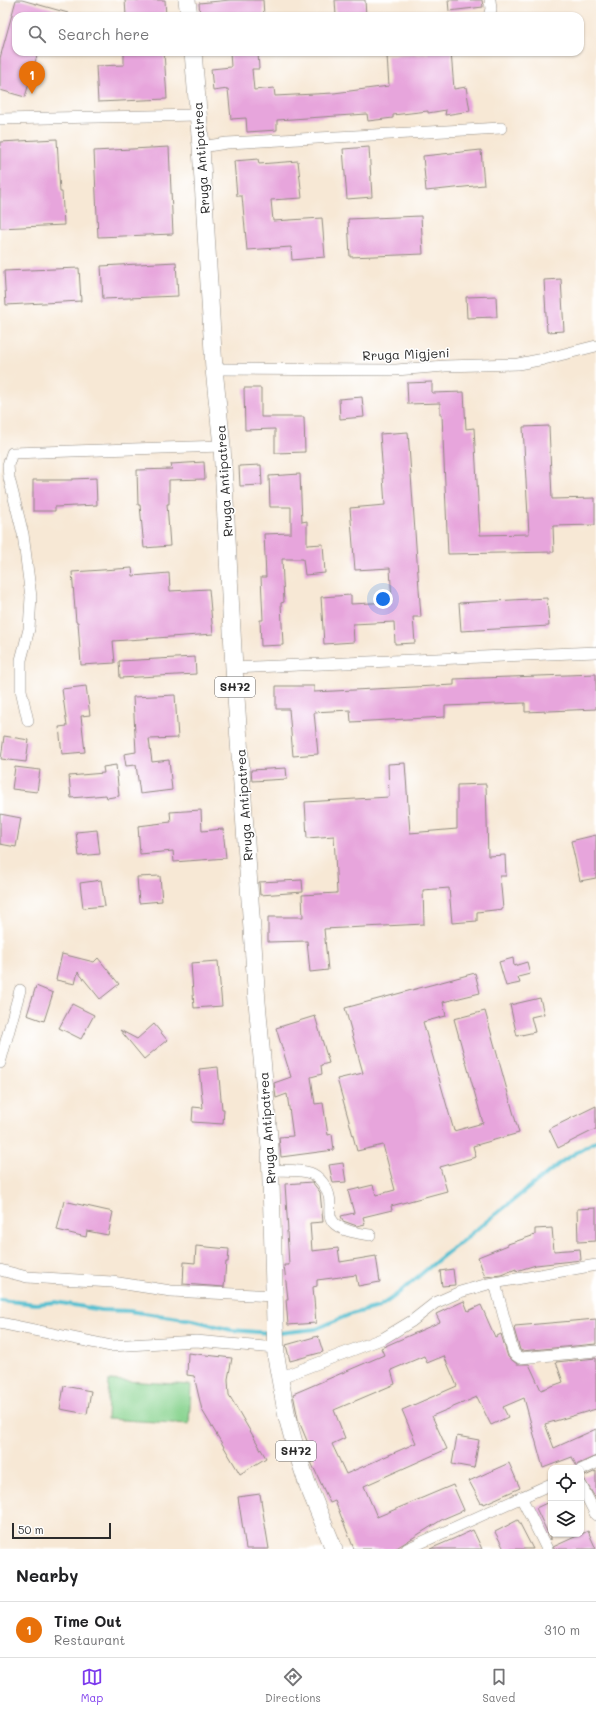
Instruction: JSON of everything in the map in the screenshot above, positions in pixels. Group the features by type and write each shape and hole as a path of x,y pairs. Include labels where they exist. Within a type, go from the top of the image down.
{"main road":[{"path":"187,0 188,12"},
{"name":"Rruga Antipatrea","path":"193,56 201,148 214,368 222,446 234,668 270,1170 274,1296 279,1378 295,1446 307,1483 334,1549"}],"street":[{"path":"490,0 490,12"},
{"path":"0,119 198,115"},
{"path":"201,148 227,143 501,128"},
{"name":"Rruga Migjeni","path":"214,368 396,370 445,366 518,364 544,360 596,346"},
{"path":"28,721 21,690 21,660 29,629 31,597 23,534 8,478 8,465 12,453 222,446"},
{"path":"234,668 596,652"},
{"path":"0,1063 20,990"},
{"path":"270,1170 309,1172 315,1175 321,1180 330,1196 330,1215 332,1220 343,1230 370,1236"},
{"path":"279,1378 384,1338 412,1321 435,1303 460,1292 495,1283 596,1265"},
{"path":"0,1270 18,1276 112,1282 171,1291 274,1296"},
{"path":"495,1283 514,1354 520,1358 596,1351"},
{"path":"0,1323 111,1346 276,1337"},
{"path":"584,1469 596,1463"},
{"path":"413,1548 548,1485"},
{"path":"584,1491 596,1515"},
{"path":"521,1497 547,1549"}],"green space":[{"path":"109,1380 191,1385 189,1424 107,1419"}],"building":[{"path":"16,0 22,0 64,12 13,12"},
{"path":"125,0 165,0 166,12 126,12"},
{"path":"230,0 263,0 264,12 200,12 199,3"},
{"path":"335,0 365,0 366,12 336,12"},
{"path":"448,0 482,0 483,7 449,11"},
{"path":"12,14 12,56 37,56 25,97 0,90 0,58"},
{"path":"124,56 164,56 167,99 98,102 96,66 124,65"},
{"path":"230,56 258,56 259,69 252,69 254,90 274,88 275,96 334,93 389,86 387,56 451,56 454,89 466,87 470,111 445,115 446,110 428,113 428,111 393,115 393,118 368,121 367,114 277,120 277,130 247,132 246,118 231,119 228,89 213,91 211,69 231,67"},
{"path":"57,139 60,192 62,192 64,225 0,228 0,142"},
{"path":"169,147 173,234 98,237 94,151"},
{"path":"369,147 372,197 347,199 343,149"},
{"path":"481,150 484,185 426,191 423,156"},
{"path":"258,159 259,164 298,161 302,198 271,200 273,221 322,218 325,257 292,260 291,247 247,250 242,196 237,196 234,161"},
{"path":"421,216 423,254 350,257 348,219"},
{"path":"176,262 178,296 103,299 101,266"},
{"path":"79,268 81,301 6,305 4,271"},
{"path":"561,279 564,331 547,332 544,280"},
{"path":"496,296 497,317 467,318 466,297"},
{"path":"432,382 432,393 464,392 466,429 474,428 480,535 529,534 523,427 549,426 552,499 595,498 595,525 553,526 554,552 448,554 442,415 440,415 440,403 408,404 407,383"},
{"path":"244,388 261,388 261,417 304,417 305,452 275,453 275,429 245,430"},
{"path":"362,397 364,417 340,419 339,399"},
{"path":"408,432 421,617 413,617 415,643 395,644 394,622 353,624 354,642 324,644 321,597 351,595 351,604 392,602 390,568 355,570 350,508 385,505 380,434"},
{"path":"204,462 205,479 169,480 169,504 167,504 170,546 144,548 140,505 138,505 137,470 172,469 171,464"},
{"path":"261,465 262,485 240,486 239,466"},
{"path":"300,474 302,522 307,521 307,545 323,544 325,573 305,575 303,559 282,559 284,602 281,603 283,645 261,646 260,620 263,620 261,577 266,577 264,534 291,533 291,507 270,507 269,476"},
{"path":"96,478 97,505 55,507 55,511 33,511 33,480 72,480"},
{"path":"132,568 133,576 169,573 170,591 209,589 213,634 113,641 115,663 81,665 72,572"},
{"path":"547,598 549,626 461,631 459,603"},
{"path":"195,657 196,674 120,678 119,661"},
{"path":"596,674 596,709 525,712 525,703 445,706 445,717 351,722 350,710 314,712 318,754 293,756 289,709 276,709 276,686 314,686 314,692 454,685 454,679"},
{"path":"86,686 90,715 81,716 85,752 62,754 59,727 67,726 62,689"},
{"path":"175,695 178,738 149,739 152,762 169,760 172,790 140,794 136,765 126,766 124,754 136,752 133,697"},
{"path":"4,736 29,740 26,762 1,759"},
{"path":"405,763 410,833 457,829 457,785 486,784 488,856 505,855 506,876 500,876 503,909 477,912 477,921 452,923 449,888 423,890 424,924 324,929 328,970 310,972 307,941 268,942 268,917 303,917 302,895 337,893 334,836 307,838 305,802 389,797 388,764"},
{"path":"116,765 119,796 107,798 106,795 71,798 69,776 104,773 103,767"},
{"path":"15,767 40,770 37,792 12,789"},
{"path":"286,768 287,779 252,781 251,770"},
{"path":"201,810 202,831 223,829 226,858 174,862 173,851 140,854 138,826 171,822 170,812"},
{"path":"0,814 21,818 16,847 0,844"},
{"path":"97,830 100,854 79,856 76,832"},
{"path":"596,835 596,878 580,881 571,841"},
{"path":"160,876 162,901 139,903 137,877"},
{"path":"101,880 105,906 83,908 80,883"},
{"path":"302,880 303,892 260,895 259,882"},
{"path":"62,954 94,962 98,958 119,984 100,999 78,972 75,984 56,980"},
{"path":"513,958 514,966 527,962 530,974 518,977 520,983 506,986 499,962"},
{"path":"218,961 222,1006 194,1008 191,963"},
{"path":"475,973 480,993 443,1002 446,1016 423,1022 454,1131 483,1123 454,1019 485,1011 519,1133 473,1146 476,1157 440,1167 447,1191 391,1206 392,1210 363,1217 365,1224 357,1226 343,1221 341,1216 354,1213 348,1191 373,1185 376,1195 395,1190 383,1145 357,1151 337,1079 363,1073 345,1008"},
{"path":"36,986 53,993 44,1021 27,1015"},
{"path":"540,998 544,1014 531,1017 535,1032 517,1036 510,1005"},
{"path":"72,1004 94,1015 81,1039 59,1028"},
{"path":"315,1016 329,1063 321,1065 322,1074 311,1077 315,1104 323,1103 328,1135 332,1134 334,1150 281,1157 279,1137 293,1136 287,1094 276,1098 274,1083 291,1077 276,1028"},
{"path":"154,1024 167,1040 144,1059 120,1030 137,1039"},
{"path":"218,1067 222,1109 224,1109 223,1124 192,1122 193,1107 203,1108 199,1069"},
{"path":"596,1106 596,1129 558,1148 549,1129"},
{"path":"343,1163 346,1182 333,1183 329,1165"},
{"path":"312,1182 320,1192 323,1222 310,1223 312,1251 338,1248 340,1262 376,1256 380,1282 358,1286 356,1275 317,1280 317,1286 313,1287 316,1323 288,1325 286,1299 288,1299 284,1265 289,1265 285,1184"},
{"path":"64,1201 113,1212 108,1235 87,1231 86,1237 57,1230"},
{"path":"596,1208 596,1241 578,1242 577,1209"},
{"path":"552,1228 554,1251 580,1249 581,1260 536,1265 516,1271 516,1269 501,1275 485,1277 478,1257 508,1244 535,1235 535,1229"},
{"path":"196,1246 229,1249 228,1262 226,1262 224,1287 183,1284 184,1262 195,1263"},
{"path":"453,1269 455,1285 442,1286 440,1271"},
{"path":"464,1301 468,1311 481,1305 495,1337 501,1334 508,1357 517,1364 529,1364 541,1390 563,1382 556,1362 596,1358 596,1409 545,1424 554,1448 596,1429 596,1456 576,1465 572,1457 543,1468 524,1398 503,1407 508,1417 491,1425 477,1397 432,1416 447,1449 364,1486 377,1517 453,1485 464,1510 443,1519 395,1549 354,1549 335,1501 330,1503 311,1462 315,1460 298,1419 293,1394 384,1355 381,1348 440,1322 436,1314","holes":["424,1356 427,1363 444,1356 457,1386 402,1410 416,1443 346,1474 332,1444 345,1438 334,1410 395,1384 391,1370"]},
{"path":"596,1319 596,1344 522,1351 520,1350 514,1329 515,1326"},
{"path":"318,1336 323,1352 290,1361 286,1345"},
{"path":"188,1353 232,1358 228,1379 229,1395 266,1458 240,1474 202,1410 194,1376 187,1375"},
{"path":"64,1386 91,1391 87,1414 60,1409"},
{"path":"457,1436 479,1440 474,1468 452,1464"},
{"path":"509,1463 520,1488 484,1504 483,1502 481,1503 469,1481"},
{"path":"596,1471 596,1499 584,1479 584,1477"},
{"path":"260,1494 269,1549 246,1549 238,1497"},
{"path":"548,1502 548,1534 536,1508"},
{"path":"518,1520 533,1549 504,1549 495,1532"},
{"path":"473,1530 482,1549 430,1549 453,1539"},
{"path":"588,1531 596,1549 554,1549 553,1547 575,1537 584,1537 584,1533"}],"waterway":[{"path":"279,1333 316,1329 351,1314 379,1307 395,1296 564,1160 596,1141"},
{"path":"0,1300 36,1304 56,1302 101,1310 129,1311 193,1320 231,1330 271,1333"}],"place":[{"name":"Time Out","path":"32,94"}]}
